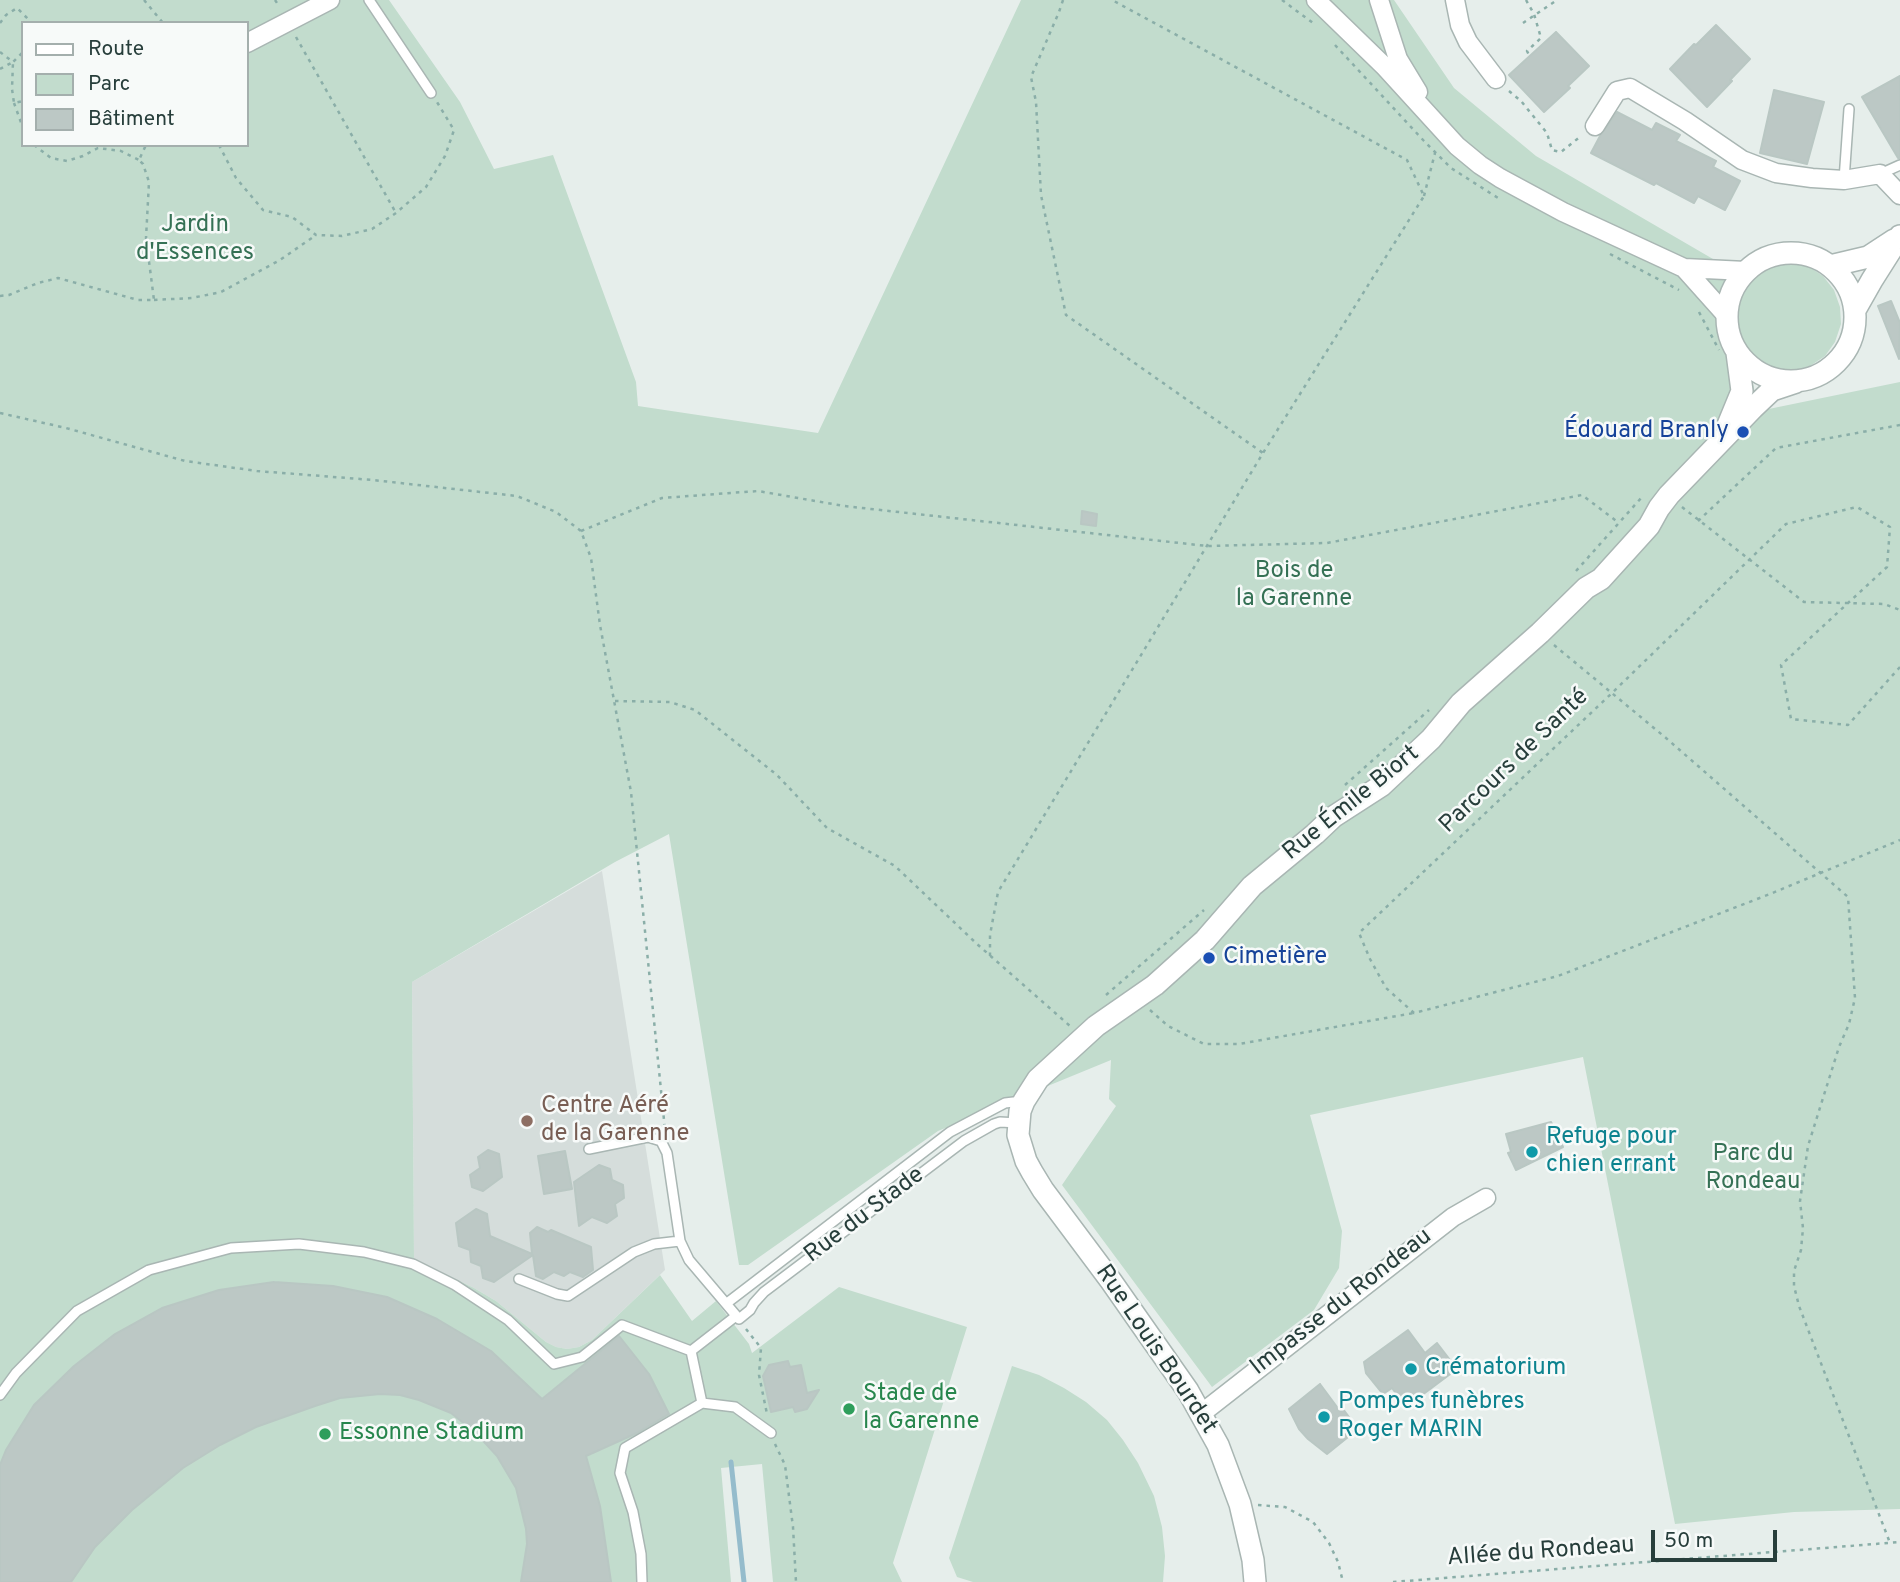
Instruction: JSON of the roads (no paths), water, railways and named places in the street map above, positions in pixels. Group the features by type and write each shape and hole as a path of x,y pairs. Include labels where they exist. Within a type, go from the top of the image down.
{"street":[{"path":"248,42 330,0"},
{"path":"1316,0 1384,66 1439,128 1480,165 1525,193 1684,268 1746,271"},
{"path":"1379,0 1398,59 1439,128"},
{"path":"1455,0 1460,25 1468,42 1496,79"},
{"path":"1595,126 1617,91 1630,88 1742,160 1776,173 1812,178 1844,180 1881,174 1900,195"},
{"path":"1830,267 1868,257 1899,237"},
{"path":"1855,310 1899,237"},
{"path":"1783,253 1803,254 1830,267 1849,291 1855,310 1854,331 1846,350 1833,366 1816,377 1796,382 1779,381 1762,376 1729,354 1726,315 1729,299 1746,271 1763,259 1783,253"},
{"path":"1684,268 1726,315"},
{"name":"Rue Émile Biort","path":"1693,470 1726,430 1740,400 1741,379 1729,354"},
{"name":"Rue Émile Biort","path":"1019,1129 1024,1101 1034,1083 1096,1026 1138,999 1205,940 1252,886 1333,817 1381,786 1431,739 1461,703 1586,588 1601,579 1649,526 1658,509 1659,492 1693,470 1772,390 1796,382"},
{"name":"Rue Louis Bourdet","path":"1019,1129 1026,1161 1043,1190 1111,1281 1202,1413 1218,1445 1240,1504 1253,1560 1255,1582"},
{"name":"Impasse du Rondeau","path":"1202,1413 1454,1217 1486,1198"}],"lane":[{"path":"369,0 431,93"},
{"path":"1844,180 1849,110"},
{"path":"1881,174 1900,165"},
{"name":"Rue du Stade","path":"727,1303 950,1132 1004,1103 1024,1101"},
{"name":"Rue du Stade","path":"691,1351 750,1310 764,1292 964,1141 1000,1122 1019,1129"},
{"path":"589,1149 648,1137 661,1141 667,1153 680,1241 690,1260 738,1317"},
{"path":"519,1279 568,1296 634,1252 654,1244 680,1241"},
{"path":"0,1395 16,1373 77,1311 149,1270 231,1248 299,1244 364,1252 413,1264 455,1285 508,1320 554,1364 582,1357 622,1325 691,1351 702,1403"},
{"path":"642,1582 641,1554 633,1512 620,1473 625,1448 702,1403 735,1407 771,1433"}],"waterway":[{"path":"731,1462 744,1582"}],"place":[{"name":"Édouard Branly","path":"1743,432"},
{"name":"Cimetière","path":"1209,958"},
{"name":"Centre Aéré de la Garenne","path":"527,1121"},
{"name":"Refuge pour chien errant","path":"1532,1152"},
{"name":"Crématorium","path":"1411,1369"},
{"name":"Stade de la Garenne","path":"849,1409"},
{"name":"Pompes funèbres Roger MARIN","path":"1324,1417"},
{"name":"Essonne Stadium","path":"325,1434"}],"park label":[{"name":"Jardin d'Essences","path":"195,240"},
{"name":"Bois de la Garenne","path":"1294,586"},
{"name":"Parc du Rondeau","path":"1753,1169"}]}
